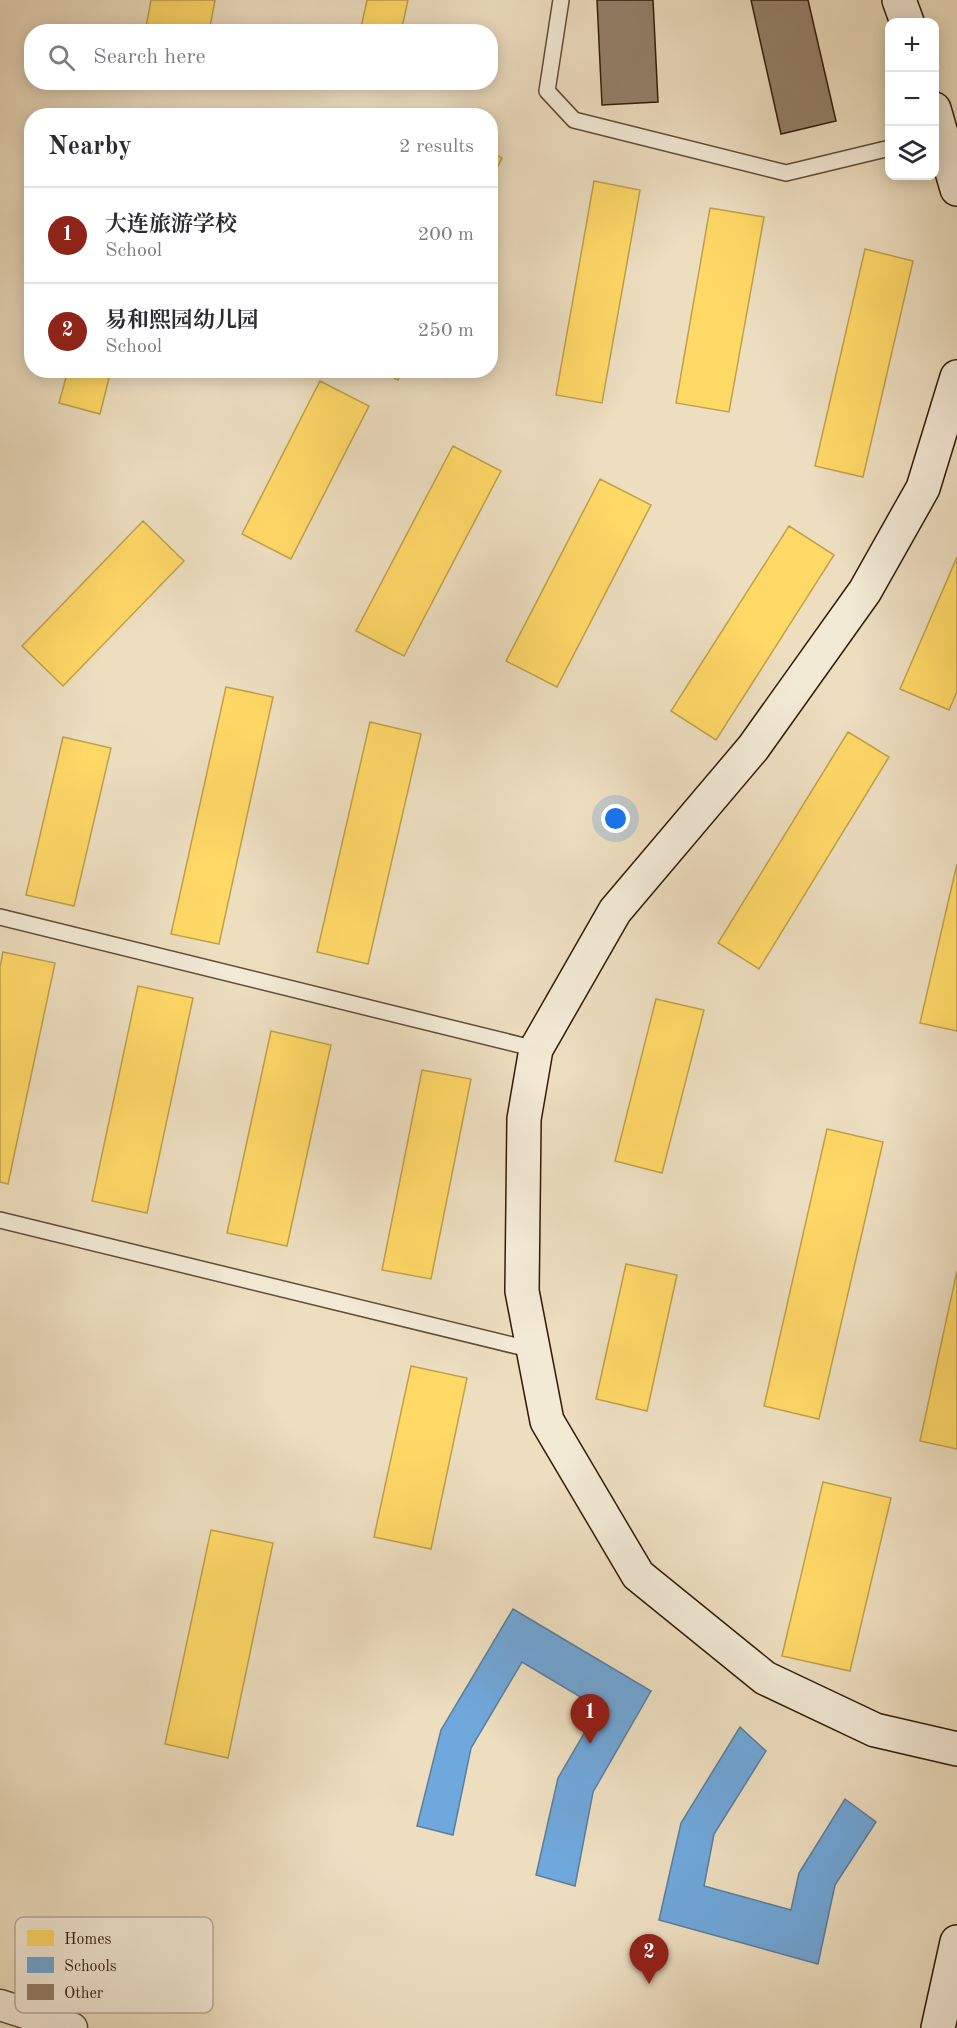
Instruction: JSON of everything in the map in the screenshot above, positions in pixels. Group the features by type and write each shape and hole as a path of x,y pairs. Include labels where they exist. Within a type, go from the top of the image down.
{"street":[{"path":"899,0 905,18"},
{"path":"939,133 957,189"},
{"path":"957,377 923,488 865,591 753,748 615,911 536,1049 524,1119 522,1245 522,1291 547,1421 638,1575 765,1678 875,1730 957,1749"},
{"path":"938,2028 957,1942"},
{"path":"0,2006 15,2011"},
{"path":"23,2013 72,2028"}],"lane":[{"path":"561,0 547,91 574,120 786,172 885,149"},
{"path":"0,917 536,1049"},
{"path":"0,1220 533,1350"}],"building: Homes":[{"path":"151,0 215,0 210,24 146,24"},
{"path":"367,0 408,0 403,24 362,24"},
{"path":"594,181 640,190 602,403 556,395"},
{"path":"710,208 764,217 729,412 676,403"},
{"path":"865,249 913,261 863,477 815,466"},
{"path":"66,378 109,378 100,414 59,403"},
{"path":"320,381 369,406 291,559 242,534"},
{"path":"453,446 501,471 404,656 356,631"},
{"path":"600,479 651,505 557,687 506,661"},
{"path":"143,521 184,561 63,686 22,646"},
{"path":"789,526 834,555 716,740 671,711"},
{"path":"957,557 957,692 949,710 900,689"},
{"path":"226,687 273,697 219,944 171,934"},
{"path":"370,722 421,734 368,964 317,952"},
{"path":"848,732 889,757 759,969 718,943"},
{"path":"63,737 111,748 74,906 26,895"},
{"path":"957,864 957,1031 920,1023"},
{"path":"3,952 55,963 8,1184 0,1182 0,967"},
{"path":"138,986 193,998 147,1213 92,1201"},
{"path":"656,999 704,1010 662,1173 615,1161"},
{"path":"271,1031 331,1045 287,1246 227,1233"},
{"path":"422,1070 471,1079 431,1279 382,1270"},
{"path":"827,1129 883,1142 819,1419 764,1406"},
{"path":"626,1264 677,1275 647,1411 596,1399"},
{"path":"957,1271 957,1449 920,1441"},
{"path":"411,1366 467,1378 431,1549 374,1537"},
{"path":"823,1482 891,1498 850,1671 782,1656"},
{"path":"211,1530 273,1543 228,1758 165,1744"}],"building: Schools":[{"path":"513,1609 651,1691 593,1792 575,1886 536,1875 558,1778 599,1708 522,1662 471,1748 453,1835 417,1826 441,1730"},
{"path":"740,1727 766,1751 714,1834 704,1886 791,1910 799,1873 845,1799 876,1822 835,1885 818,1964 659,1920 681,1823"}],"building: Other":[{"path":"597,0 653,0 658,102 602,105"},
{"path":"751,0 808,0 836,121 781,134"}],"place":[{"name":"大连旅游学校","path":"590,1744"},
{"name":"易和熙园幼儿园","path":"649,1984"}]}
